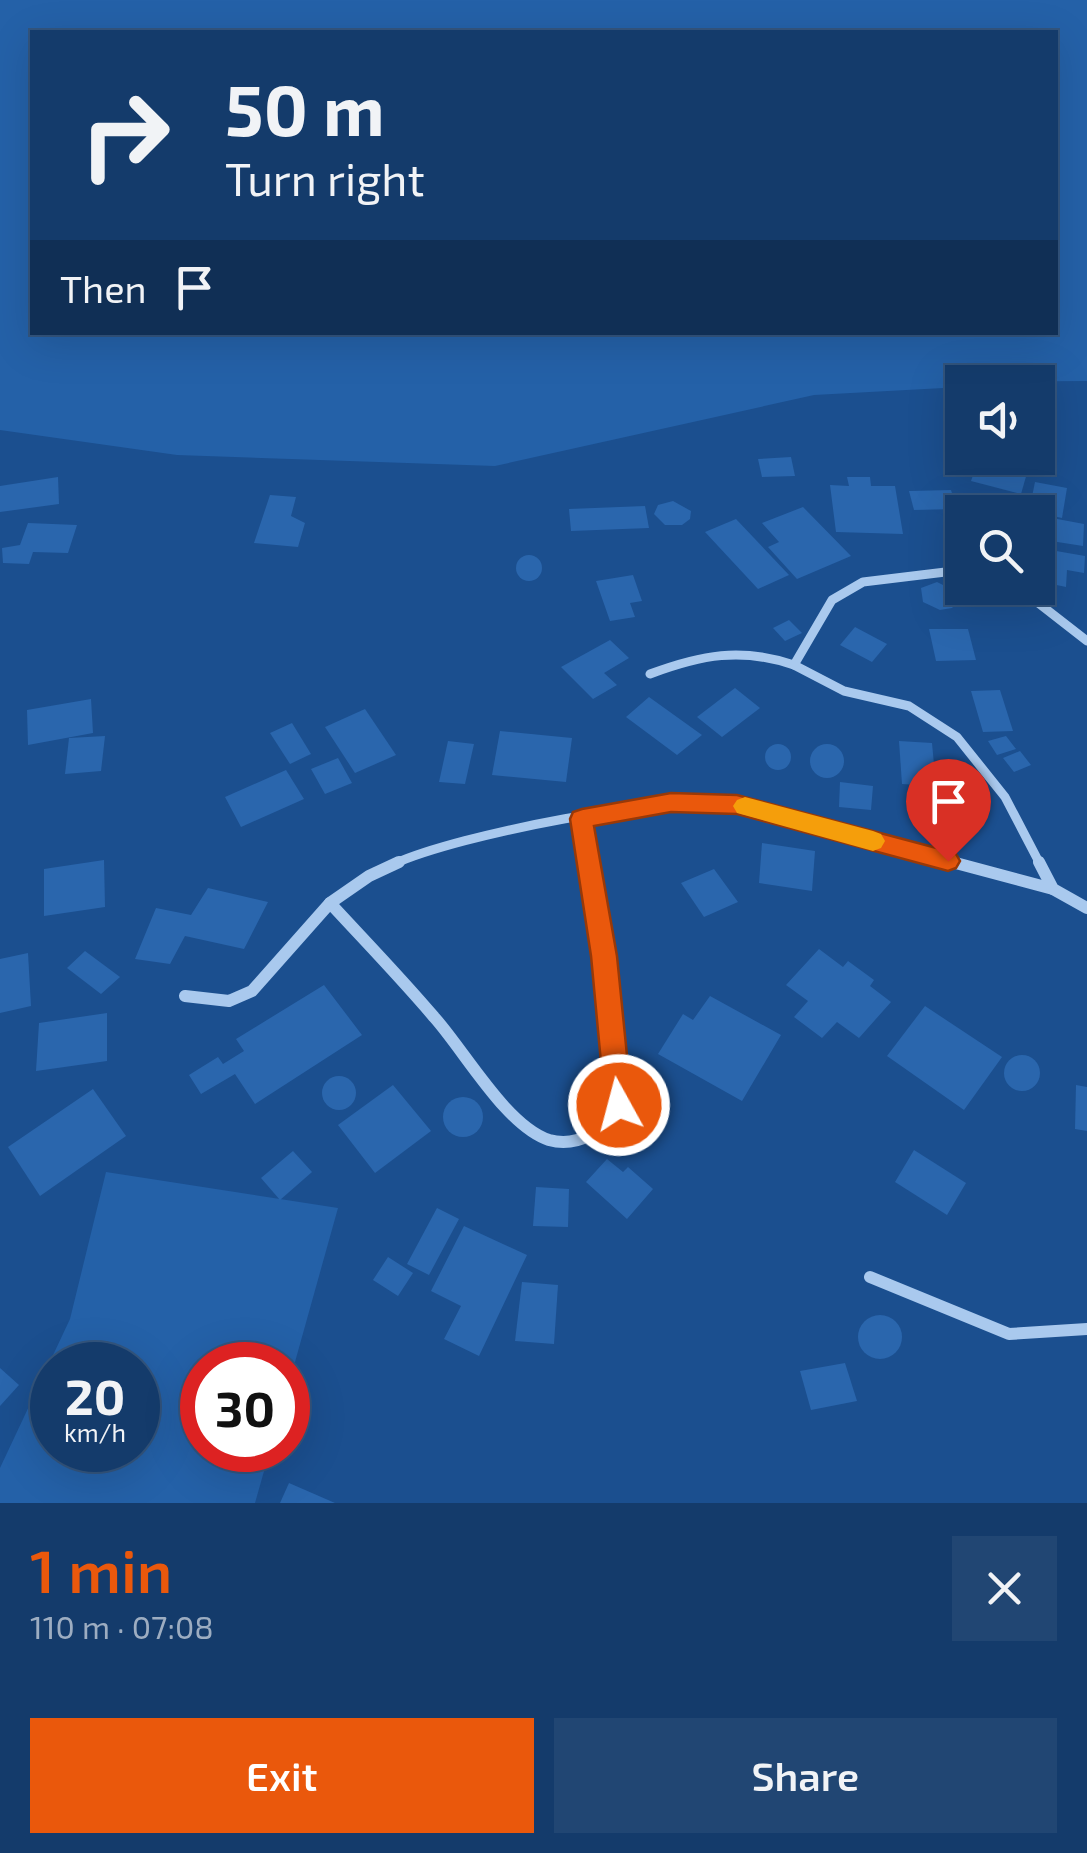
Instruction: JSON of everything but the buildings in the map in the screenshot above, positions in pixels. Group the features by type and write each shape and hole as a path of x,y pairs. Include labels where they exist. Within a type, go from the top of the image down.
{"street":[{"path":"794,665 832,600 863,582 945,572"},
{"path":"1041,605 1087,641"},
{"path":"650,674 703,654 764,653 844,691 909,706 957,736 1005,797 1053,890"},
{"path":"185,996 229,1001 252,992 330,903 369,876 412,856 671,802 737,804 1053,890 1087,908"},
{"path":"330,903 539,1135 558,1142 598,1132 613,1122 619,1105 604,956 582,819"},
{"path":"870,1277 1009,1334 1087,1329"}],"shaded area":[{"path":"0,0 1087,0 1087,381 1055,381 1055,365 945,365 945,388 814,395 495,466 177,455 0,430"},
{"path":"106,1172 338,1208 301,1342 180,1342 180,1472 264,1472 255,1503 0,1503 0,1468 30,1404 30,1472 160,1472 160,1342 59,1342 70,1319"}],"slow traffic":[{"path":"745,806 873,841"}],"route":[{"path":"619,1105 604,956 582,819 671,802 737,804 948,861"}]}
